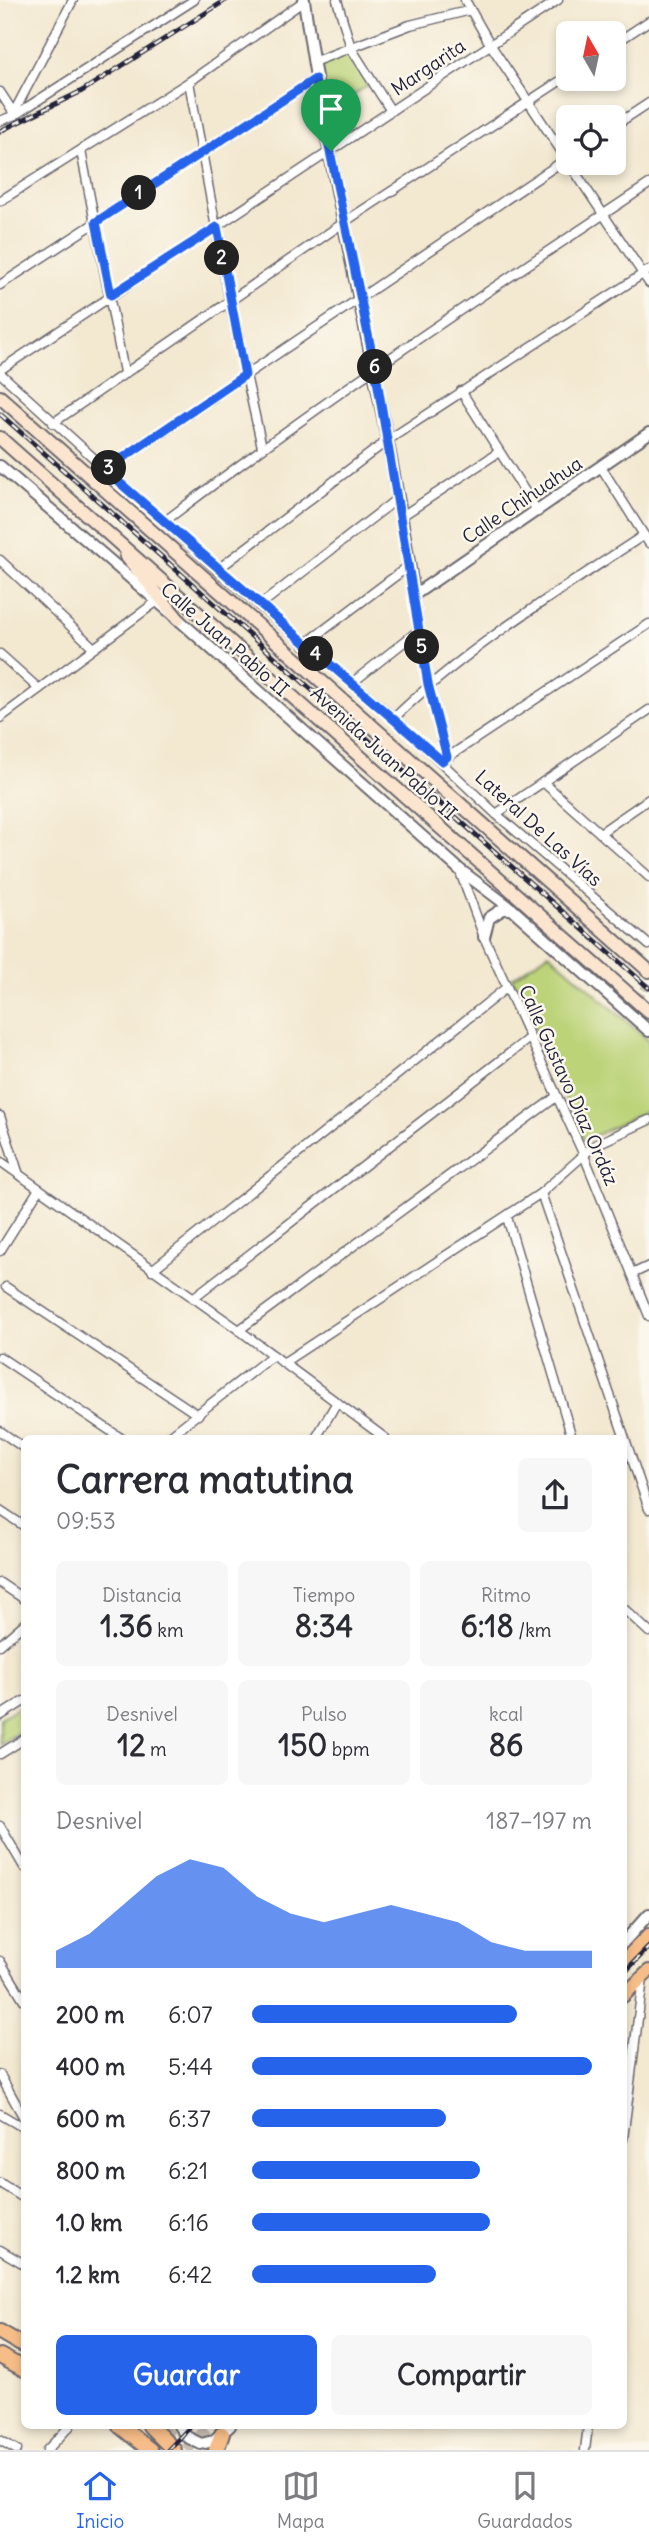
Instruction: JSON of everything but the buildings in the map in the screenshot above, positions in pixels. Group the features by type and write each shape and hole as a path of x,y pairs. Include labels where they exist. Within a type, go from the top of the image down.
{"highway":[{"path":"0,2332 21,2344"},
{"path":"0,2356 21,2367"},
{"path":"121,2429 129,2450"},
{"path":"124,2429 150,2450"},
{"path":"153,2429 174,2450"},
{"path":"216,2450 226,2430"}],"main road":[{"name":"Avenida Juan Pablo II","path":"0,397 649,971"},
{"name":"Avenida Juan Pablo II","path":"0,438 649,1012"},
{"path":"109,533 178,619"},
{"path":"627,1957 649,1935"},
{"path":"627,1992 646,1974"}],"street":[{"path":"15,114 73,0"},
{"path":"0,121 194,0"},
{"path":"0,201 189,82 304,0 315,79 375,368 402,516 428,684 444,759 649,624"},
{"path":"337,0 351,48 391,111"},
{"path":"465,0 490,44 556,142"},
{"name":"Margarita","path":"0,372 111,295 558,0"},
{"path":"313,62 410,25 471,10"},
{"path":"626,36 649,20"},
{"path":"0,285 315,79"},
{"path":"189,82 230,303 262,447"},
{"path":"53,423 346,221 556,84"},
{"path":"0,92 15,114"},
{"path":"626,118 649,103"},
{"path":"81,151 124,372"},
{"path":"95,482 105,470 556,165"},
{"path":"578,175 603,215 646,272 649,283"},
{"path":"164,522 262,447 375,368 649,184"},
{"path":"217,570 388,440 646,272"},
{"name":"Lateral De Las Vías","path":"0,372 217,570 444,759 496,814 649,944"},
{"path":"461,391 538,512"},
{"name":"Calle Chihuahua","path":"414,595 649,433"},
{"path":"402,516 499,452"},
{"name":"Calle Juan Pablo II","path":"0,466 156,603 178,619 459,869 512,909 649,1031"},
{"path":"394,718 428,684 467,655 646,539 601,467"},
{"path":"259,606 398,498"},
{"path":"0,560 94,648"},
{"path":"304,645 410,565"},
{"path":"0,718 156,603"},
{"path":"352,682 419,630"},
{"path":"0,654 38,689"},
{"path":"496,814 649,710"},
{"path":"542,782 649,877"},
{"path":"600,833 649,799"},
{"name":"Calle Gustavo Díaz Ordáz","path":"459,869 484,937 528,1039 583,1153 649,1316"},
{"path":"484,937 489,918 503,909 512,909"},
{"path":"152,1270 506,988"},
{"path":"193,1298 528,1039"},
{"path":"239,1330 556,1097"},
{"path":"0,1116 19,1175"},
{"path":"283,1363 507,1217 541,1193 583,1153 649,1121"},
{"path":"0,1161 239,1330 381,1435"},
{"path":"0,1251 38,1189"},
{"path":"541,1193 624,1435"},
{"path":"507,1217 571,1435"},
{"path":"632,1274 649,1266"},
{"path":"6,1287 198,1415"},
{"path":"171,1435 273,1355"},
{"path":"0,1357 117,1435"},
{"path":"318,1435 337,1402"},
{"path":"0,1431 21,1446"},
{"path":"627,1445 649,1509"},
{"path":"0,1510 21,1524"},
{"path":"0,1583 21,1597"},
{"path":"627,1612 649,1632"},
{"path":"0,1645 21,1627"},
{"path":"0,1716 21,1703"},
{"path":"0,1754 21,1741"},
{"path":"0,1826 21,1862"},
{"path":"627,1939 649,1914"},
{"path":"0,1962 21,1995"},
{"path":"627,2110 646,1974"},
{"path":"0,2075 21,2113"},
{"path":"0,2114 21,2126"},
{"path":"0,2183 21,2196"},
{"path":"0,2249 21,2262"},
{"path":"47,2450 67,2429"},
{"path":"181,2429 198,2444 213,2441 226,2430"},
{"path":"585,2450 588,2429"},
{"path":"0,2440 17,2450"}],"green space":[{"path":"351,55 370,84 345,101 326,105 318,67 335,56"},
{"path":"549,953 649,1041 649,1110 584,1141 512,978"},
{"path":"21,1706 21,1731 0,1744 0,1718"}],"tunnel":[{"path":"632,1011 649,981"},
{"path":"150,2450 169,2429"},
{"path":"186,2450 206,2429"}],"railway":[{"path":"0,131 82,91 226,0"},
{"path":"0,414 649,988"},
{"path":"627,1970 649,1947"},
{"path":"168,2450 188,2429"}],"route":[{"path":"315,79 331,151 402,516 428,684 447,757 442,761 217,570 105,470 245,375 217,227 111,295 96,222 315,79"}]}
